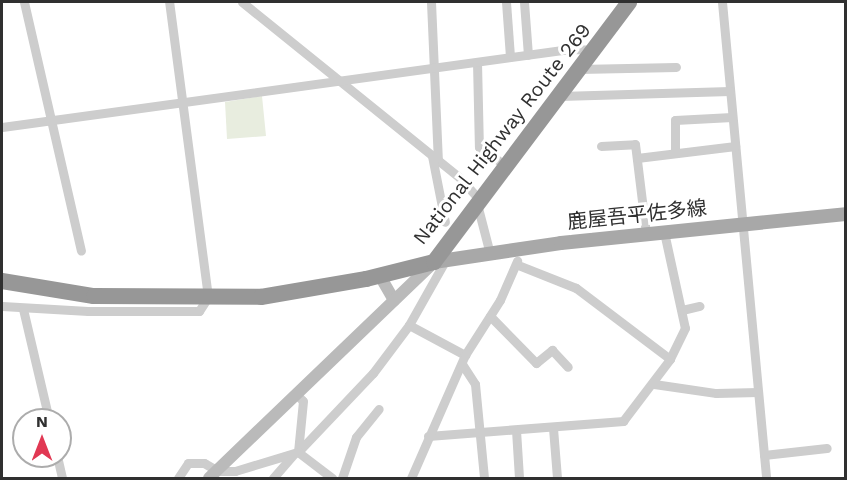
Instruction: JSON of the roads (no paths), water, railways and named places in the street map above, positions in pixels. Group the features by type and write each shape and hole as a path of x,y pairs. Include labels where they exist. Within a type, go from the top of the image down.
{"highway":[{"name":"National Highway Route 269","path":"2,281 94,296 208,297 291,294 380,276 439,261 478,202 629,2"}],"main road":[{"name":"鹿屋吾平佐多線","path":"439,261 646,234 846,214"}],"street":[{"path":"24,2 81,251"},
{"path":"2,306 23,309 199,311 208,297 180,103 169,2"},
{"path":"242,2 435,159 478,202 490,254"},
{"path":"431,2 435,159 445,222"},
{"path":"506,2 510,57"},
{"path":"524,2 528,55"},
{"path":"722,2 766,478"},
{"path":"2,128 51,119 342,82 510,57 593,50"},
{"path":"477,62 479,147 506,166"},
{"path":"579,69 676,67"},
{"path":"560,96 730,92"},
{"path":"675,153 675,120 732,117"},
{"path":"601,146 635,144 646,234"},
{"path":"637,158 735,146"},
{"path":"428,436 623,421 654,384 685,334 682,310 664,232"},
{"path":"411,478 463,359 518,265 516,250"},
{"path":"214,475 394,300 439,261"},
{"path":"273,478 374,373 409,325 439,261"},
{"path":"518,265 576,288 670,358"},
{"path":"380,276 394,300"},
{"path":"682,310 700,306"},
{"path":"23,309 46,408"},
{"path":"490,316 536,363 552,350 568,367"},
{"path":"409,325 463,359 475,384 484,478"},
{"path":"654,384 716,393 758,392"},
{"path":"296,453 303,401 297,395"},
{"path":"342,478 356,437 379,409"},
{"path":"553,428 557,478"},
{"path":"516,430 519,478"},
{"path":"764,455 827,448"},
{"path":"214,475 296,453"},
{"path":"296,453 332,478"},
{"path":"177,478 188,463 204,463 214,475"}]}
